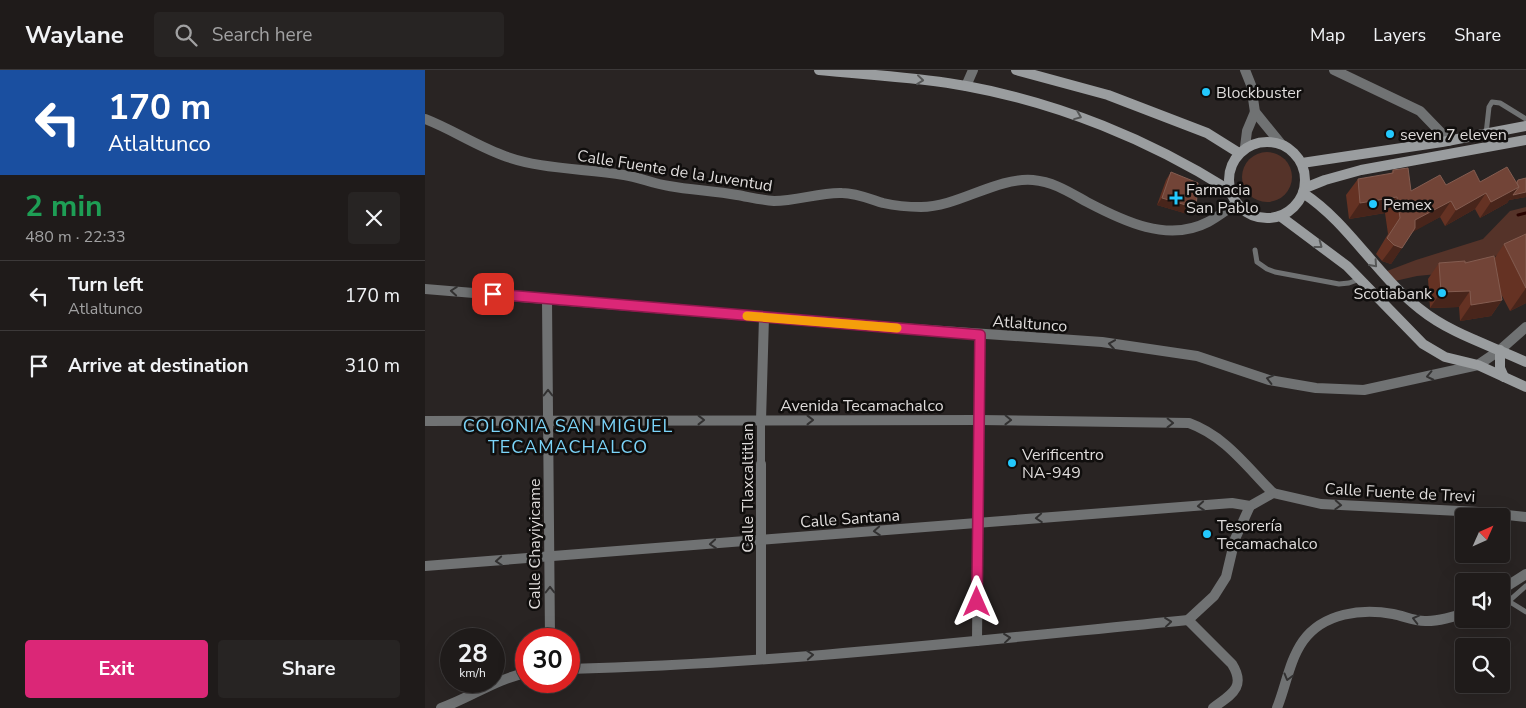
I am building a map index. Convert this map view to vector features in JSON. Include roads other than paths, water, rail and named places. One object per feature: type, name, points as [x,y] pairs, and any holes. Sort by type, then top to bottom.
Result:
[{"type":"main road","points":[[819,70],[966,86],[1028,100],[1083,118],[1166,154],[1229,190]]},
{"type":"main road","points":[[1016,70],[1108,95],[1207,133],[1242,150]]},
{"type":"main road","points":[[1302,163],[1449,141],[1526,126]]},
{"type":"main road","points":[[1304,191],[1325,180],[1361,170],[1526,140]]},
{"type":"main road","points":[[1269,141],[1281,144],[1293,152],[1302,163],[1305,175],[1304,191],[1294,207],[1280,216],[1261,218],[1244,210],[1237,204],[1229,190],[1229,174],[1234,159],[1242,150],[1257,142],[1269,141]]},
{"type":"main road","points":[[1304,191],[1332,216],[1374,265],[1420,309],[1465,336],[1526,362]]},
{"type":"main road","points":[[1280,216],[1347,266],[1423,344],[1445,357],[1478,365],[1526,387]]},
{"type":"main road","points":[[1500,350],[1500,368],[1504,377]]},
{"type":"street","points":[[966,86],[973,70]]},
{"type":"street","points":[[1245,70],[1251,85],[1255,112],[1281,144]]},
{"type":"street","points":[[1334,70],[1420,111],[1449,141]]},
{"type":"street","points":[[1242,150],[1255,112]]},
{"type":"street","name":"Calle Fuente de la Juventud","points":[[425,119],[462,135],[478,145],[528,164],[625,175],[668,186],[775,201],[845,193],[905,207],[924,207],[945,203],[1012,182],[1030,180],[1047,182],[1065,189],[1093,205],[1135,224],[1153,229],[1176,231],[1193,228],[1209,222],[1237,204]]},
{"type":"street","name":"Atlaltunco","points":[[425,289],[980,335],[1102,342],[1197,356],[1269,380],[1325,388],[1364,390],[1478,365]]},
{"type":"street","name":"Calle Chayiyicame","points":[[547,300],[550,628]]},
{"type":"street","name":"Calle Tlaxcaltitlan","points":[[761,659],[761,420],[764,317]]},
{"type":"street","points":[[1478,365],[1500,350],[1526,327]]},
{"type":"street","points":[[977,641],[980,335]]},
{"type":"street","name":"Avenida Tecamachalco","points":[[425,421],[979,420],[1189,423],[1205,429],[1223,441],[1273,493]]},
{"type":"street","points":[[580,668],[660,667],[977,641],[1188,620],[1214,596],[1226,577],[1235,539],[1250,506],[1273,493]]},
{"type":"street","name":"Calle Fuente de Trevi","points":[[1273,493],[1321,504],[1479,512],[1526,517]]},
{"type":"street","name":"Calle Santana","points":[[425,566],[1232,504],[1250,506]]},
{"type":"street","points":[[1510,584],[1526,574]]},
{"type":"street","points":[[1277,708],[1292,660],[1303,640],[1318,626],[1338,616],[1360,611],[1392,613],[1425,621],[1455,615]]},
{"type":"street","points":[[1188,620],[1232,664],[1237,673],[1238,682],[1236,690],[1213,708]]},
{"type":"street","points":[[441,708],[458,706],[515,675]]},
{"type":"lane","points":[[1486,134],[1489,107],[1492,102],[1500,103],[1526,119]]},
{"type":"lane","points":[[1255,250],[1257,262],[1275,272],[1339,284],[1360,279]]},
{"type":"lane","points":[[1526,586],[1510,602],[1526,612]]},
{"type":"waterway","points":[[1518,215],[1526,213]]},
{"type":"place","name":"Blockbuster","points":[[1206,92]]},
{"type":"place","name":"seven 7 eleven","points":[[1390,134]]},
{"type":"place","name":"Farmacia San Pablo","points":[[1176,198]]},
{"type":"place","name":"Pemex","points":[[1373,204]]},
{"type":"place","name":"Scotiabank","points":[[1442,293]]},
{"type":"place","name":"Verificentro NA-949","points":[[1012,463]]},
{"type":"place","name":"Tesorería Tecamachalco","points":[[1207,534]]},
{"type":"district","name":"COLONIA SAN MIGUEL TECAMACHALCO","points":[[568,436]]}]
